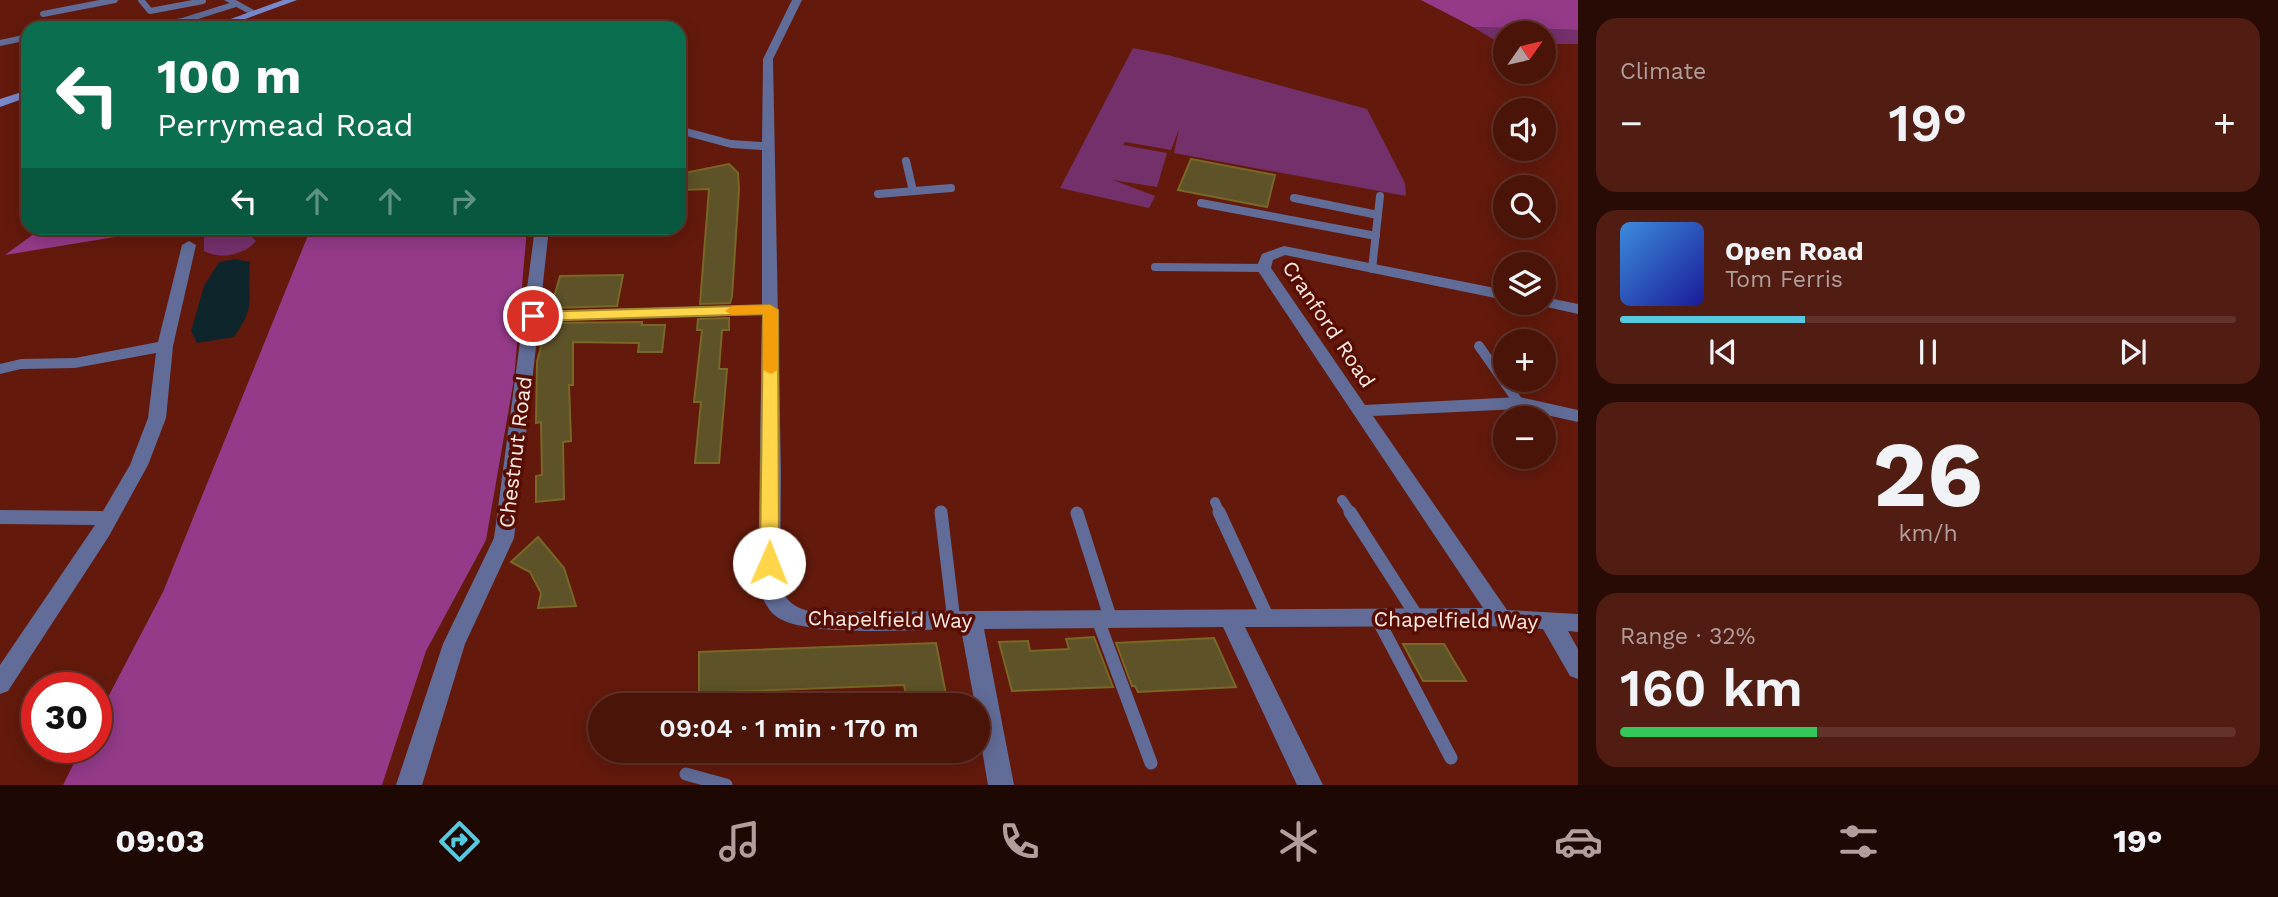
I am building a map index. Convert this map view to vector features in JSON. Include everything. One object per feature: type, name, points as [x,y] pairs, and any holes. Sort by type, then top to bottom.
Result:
[{"type":"main road","points":[[231,21],[292,0]]},
{"type":"main road","points":[[0,103],[21,96]]},
{"type":"street","name":"Chapelfield Way","points":[[797,0],[768,59],[767,146],[770,310],[769,585],[774,603],[790,616],[813,621],[1501,618],[1578,623]]},
{"type":"street","points":[[232,2],[254,13]]},
{"type":"street","points":[[686,132],[731,144],[767,146]]},
{"type":"street","name":"Chestnut Road","points":[[409,785],[454,644],[504,538],[541,235]]},
{"type":"street","points":[[5,676],[109,518],[139,465],[157,418],[165,346],[189,245]]},
{"type":"street","name":"Cranford Road","points":[[1493,293],[1284,250],[1267,257],[1263,268],[1501,618]]},
{"type":"street","points":[[1556,304],[1578,309]]},
{"type":"street","points":[[533,316],[770,310]]},
{"type":"street","points":[[0,369],[21,365],[75,363],[165,346]]},
{"type":"street","points":[[1361,411],[1519,403],[1578,416]]},
{"type":"street","points":[[0,517],[109,518]]},
{"type":"street","points":[[1230,619],[1310,785]]},
{"type":"street","points":[[962,621],[1001,785]]},
{"type":"street","points":[[1550,621],[1578,669]]},
{"type":"lane","points":[[43,14],[115,0]]},
{"type":"lane","points":[[141,0],[150,11],[203,1]]},
{"type":"lane","points":[[182,21],[232,2]]},
{"type":"lane","points":[[0,43],[21,38]]},
{"type":"lane","points":[[906,161],[913,191]]},
{"type":"lane","points":[[877,194],[951,188]]},
{"type":"lane","points":[[1372,268],[1380,197]]},
{"type":"lane","points":[[1294,198],[1378,215]]},
{"type":"lane","points":[[1200,203],[1376,236]]},
{"type":"lane","points":[[1155,267],[1263,268]]},
{"type":"lane","points":[[1479,346],[1519,403]]},
{"type":"lane","points":[[1342,500],[1418,618]]},
{"type":"lane","points":[[1215,502],[1268,618]]},
{"type":"lane","points":[[941,512],[962,621]]},
{"type":"lane","points":[[1077,513],[1104,620],[1151,762]]},
{"type":"lane","points":[[1377,618],[1451,758]]},
{"type":"lane","points":[[686,774],[726,785]]},
{"type":"shaded area","points":[[1421,0],[1578,0],[1578,30],[1556,29],[1556,21],[1493,21],[1493,28],[1473,27]]},
{"type":"shaded area","points":[[1473,27],[1493,28],[1493,39]]},
{"type":"shaded area","points":[[1556,29],[1578,30],[1578,44],[1556,44]]},
{"type":"shaded area","points":[[1133,48],[1367,109],[1405,183],[1406,196],[1174,153],[1179,129],[1171,150],[1125,142],[1123,145],[1167,153],[1157,187],[1113,180],[1155,196],[1149,208],[1060,188]]},
{"type":"shaded area","points":[[32,235],[127,235],[5,255]]},
{"type":"shaded area","points":[[204,235],[250,235],[256,241],[245,250],[232,255],[204,251]]},
{"type":"shaded area","points":[[308,235],[526,235],[514,379],[486,540],[426,651],[382,785],[63,785],[74,763],[112,763],[112,689],[163,592]]},
{"type":"water","points":[[235,259],[250,262],[250,301],[246,317],[234,337],[197,343],[191,331],[204,286],[219,262]]},
{"type":"building","points":[[1191,159],[1275,175],[1267,207],[1178,190]]},
{"type":"building","points":[[729,164],[738,173],[730,303],[700,304],[709,189],[686,190],[686,173]]},
{"type":"building","points":[[623,275],[617,306],[551,308],[560,276]]},
{"type":"building","points":[[729,318],[729,330],[722,330],[719,369],[727,369],[719,463],[695,463],[701,402],[694,402],[702,330],[697,330],[698,319]]},
{"type":"building","points":[[642,322],[642,325],[665,325],[662,352],[638,352],[639,343],[573,342],[573,385],[569,385],[571,441],[563,442],[564,499],[536,502],[536,476],[542,475],[541,422],[536,423],[537,362],[547,323]]},
{"type":"building","points":[[538,537],[564,568],[576,606],[538,608],[541,593],[530,572],[511,562]]},
{"type":"building","points":[[1094,637],[1113,687],[1012,691],[999,642],[1028,641],[1030,651],[1069,649],[1066,639]]},
{"type":"building","points":[[1214,638],[1236,687],[1138,692],[1135,686],[1132,686],[1116,643]]},
{"type":"building","points":[[936,643],[946,693],[906,693],[904,685],[699,693],[699,652]]},
{"type":"building","points":[[1403,644],[1444,644],[1466,681],[1423,681]]},
{"type":"slow traffic","points":[[732,311],[770,310],[771,370]]},
{"type":"route","points":[[533,316],[770,310],[769,563]]}]
